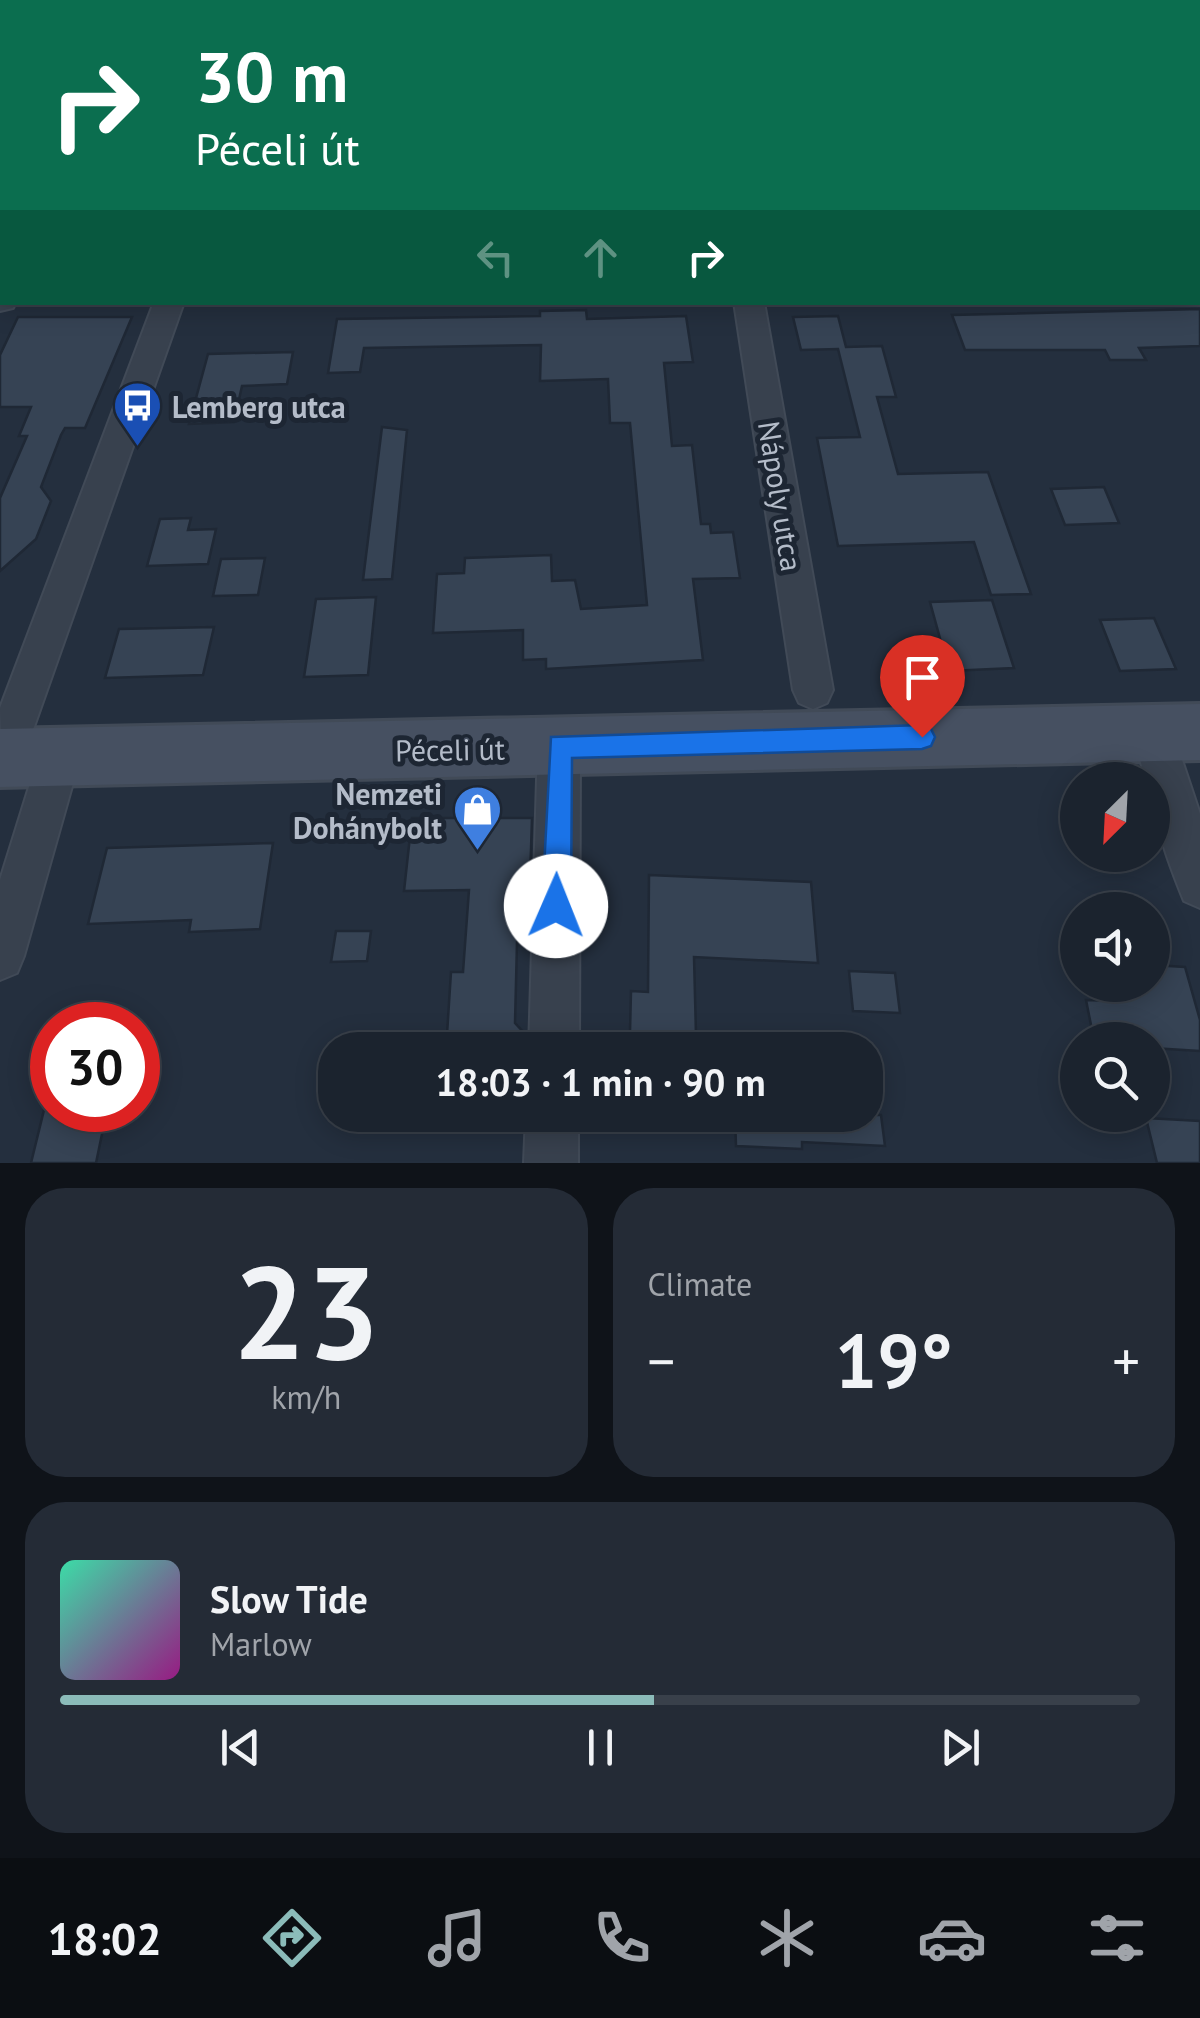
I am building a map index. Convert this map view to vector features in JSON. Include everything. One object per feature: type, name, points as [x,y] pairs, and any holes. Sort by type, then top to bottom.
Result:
[{"type":"main road","name":"Péceli út","points":[[1,758],[1176,732]]},
{"type":"street","points":[[1,758],[168,305]]},
{"type":"street","name":"Nápoly utca","points":[[749,305],[813,690]]},
{"type":"street","points":[[1176,732],[1200,885]]},
{"type":"street","points":[[554,1032],[560,746]]},
{"type":"street","points":[[0,956],[59,758]]},
{"type":"street","points":[[551,1163],[552,1132]]},
{"type":"building","points":[[1200,309],[1200,346],[1139,348],[1146,360],[1110,360],[1105,350],[965,350],[952,315]]},
{"type":"building","points":[[586,310],[587,319],[686,316],[693,362],[664,363],[672,446],[692,445],[701,524],[710,524],[711,533],[733,532],[740,578],[693,579],[703,660],[546,669],[546,659],[523,660],[523,630],[433,633],[437,574],[464,573],[465,558],[551,555],[552,581],[575,580],[581,609],[647,605],[630,423],[610,423],[608,379],[540,381],[541,345],[364,348],[360,372],[328,373],[337,319],[540,316],[540,311]]},
{"type":"building","points":[[838,316],[846,347],[882,346],[896,397],[877,397],[898,474],[988,472],[1031,594],[991,595],[974,542],[838,546],[817,438],[860,437],[838,349],[801,350],[793,317]]},
{"type":"building","points":[[18,317],[132,317],[85,428],[65,428],[61,435],[41,487],[51,501],[36,539],[0,571],[0,498],[27,436],[19,436],[31,407],[0,407],[0,355]]},
{"type":"building","points":[[293,352],[287,384],[242,386],[234,422],[189,424],[208,354]]},
{"type":"building","points":[[382,427],[407,430],[392,579],[363,580]]},
{"type":"building","points":[[1104,487],[1119,523],[1065,525],[1051,489]]},
{"type":"building","points":[[191,518],[188,530],[216,529],[208,564],[147,566],[160,519]]},
{"type":"building","points":[[265,558],[258,595],[213,596],[221,559]]},
{"type":"building","points":[[376,597],[368,675],[304,677],[316,599]]},
{"type":"building","points":[[992,600],[1014,668],[949,671],[930,602]]},
{"type":"building","points":[[1154,618],[1176,669],[1120,671],[1100,620]]},
{"type":"building","points":[[214,627],[203,675],[105,678],[119,629]]},
{"type":"building","points":[[412,818],[532,818],[528,942],[517,942],[515,1023],[523,1032],[447,1032],[451,972],[463,972],[469,890],[404,891]]},
{"type":"building","points":[[273,843],[260,929],[189,932],[191,920],[88,924],[107,848]]},
{"type":"building","points":[[649,875],[811,882],[818,963],[694,957],[696,1032],[630,1032],[631,991],[648,992]]},
{"type":"building","points":[[336,931],[371,931],[367,961],[331,962]]},
{"type":"building","points":[[1170,966],[1185,967],[1200,1020],[1200,1051],[1170,1049],[1170,1022],[1090,1022],[1086,1002],[1170,1002]]},
{"type":"building","points":[[849,971],[895,973],[900,1013],[853,1011]]},
{"type":"building","points":[[1170,1119],[1200,1121],[1200,1163],[1157,1163],[1149,1132],[1170,1132]]},
{"type":"building","points":[[883,1130],[885,1146],[802,1142],[802,1149],[736,1146],[736,1132]]},
{"type":"building","points":[[39,1132],[102,1132],[96,1163],[31,1163]]},
{"type":"place","name":"Lemberg utca","points":[[137,448]]},
{"type":"place","name":"Nemzeti Dohánybolt","points":[[477,852]]},
{"type":"route","points":[[556,906],[560,746],[922,737]]}]
